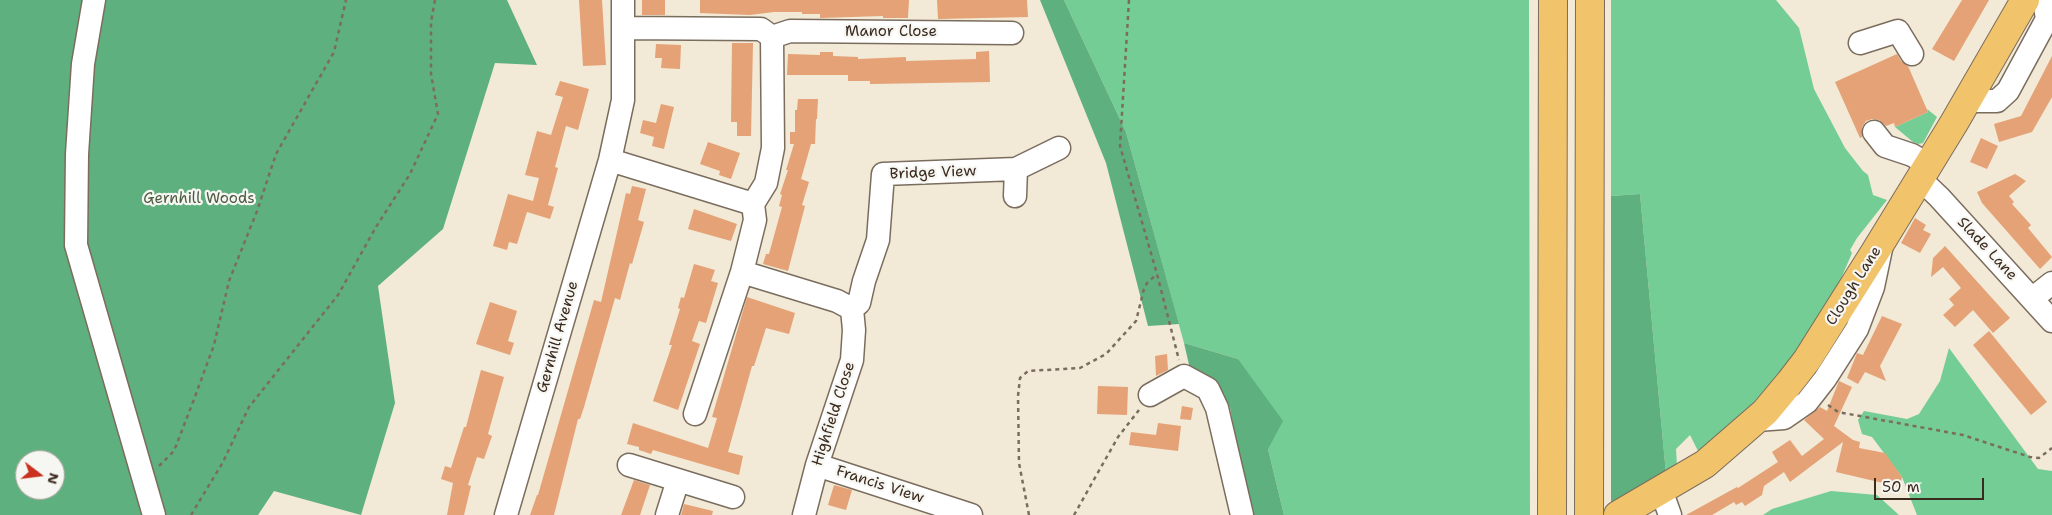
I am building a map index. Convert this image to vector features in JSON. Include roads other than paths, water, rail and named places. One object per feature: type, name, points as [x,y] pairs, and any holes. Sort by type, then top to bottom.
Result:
[{"type":"main road","points":[[1552,515],[1553,0]]},
{"type":"main road","points":[[1589,513],[1590,0]]},
{"type":"main road","name":"Clough Lane","points":[[1618,515],[1665,502],[1765,412],[1807,360],[1967,101],[2025,0]]},
{"type":"street","points":[[94,0],[83,64],[77,154],[76,245],[154,515]]},
{"type":"street","name":"Gernhill Avenue","points":[[506,515],[610,160],[623,100],[623,0]]},
{"type":"street","points":[[1967,101],[1997,101],[2008,91],[2047,18],[2044,0]]},
{"type":"street","points":[[623,28],[761,29],[772,37],[773,148],[766,183],[753,204],[755,220],[742,272],[695,414]]},
{"type":"street","name":"Manor Close","points":[[772,37],[790,31],[1012,33]]},
{"type":"street","points":[[1860,43],[1898,31],[1912,54]]},
{"type":"street","name":"Slade Lane","points":[[1874,132],[1877,139],[1885,146],[1912,155],[1939,197],[2052,321]]},
{"type":"street","name":"Bridge View","points":[[852,309],[859,302],[878,240],[883,174],[1016,169],[1059,148]]},
{"type":"street","points":[[610,160],[753,204]]},
{"type":"street","points":[[1015,196],[1016,169]]},
{"type":"street","points":[[1757,420],[1784,418],[1807,402],[1812,395],[1857,329],[1872,287],[1884,238]]},
{"type":"street","points":[[742,272],[837,300],[852,309]]},
{"type":"street","points":[[2033,298],[2052,283]]},
{"type":"street","name":"Highfield Close","points":[[804,515],[817,465],[852,360],[854,330],[852,309]]},
{"type":"street","points":[[1150,395],[1184,376],[1208,389],[1217,408],[1242,515]]},
{"type":"street","name":"Francis View","points":[[817,465],[971,515]]},
{"type":"street","points":[[630,466],[733,496]]},
{"type":"street","points":[[667,515],[678,480]]},
{"type":"park label","name":"Gernhill Woods","points":[[199,199]]}]
